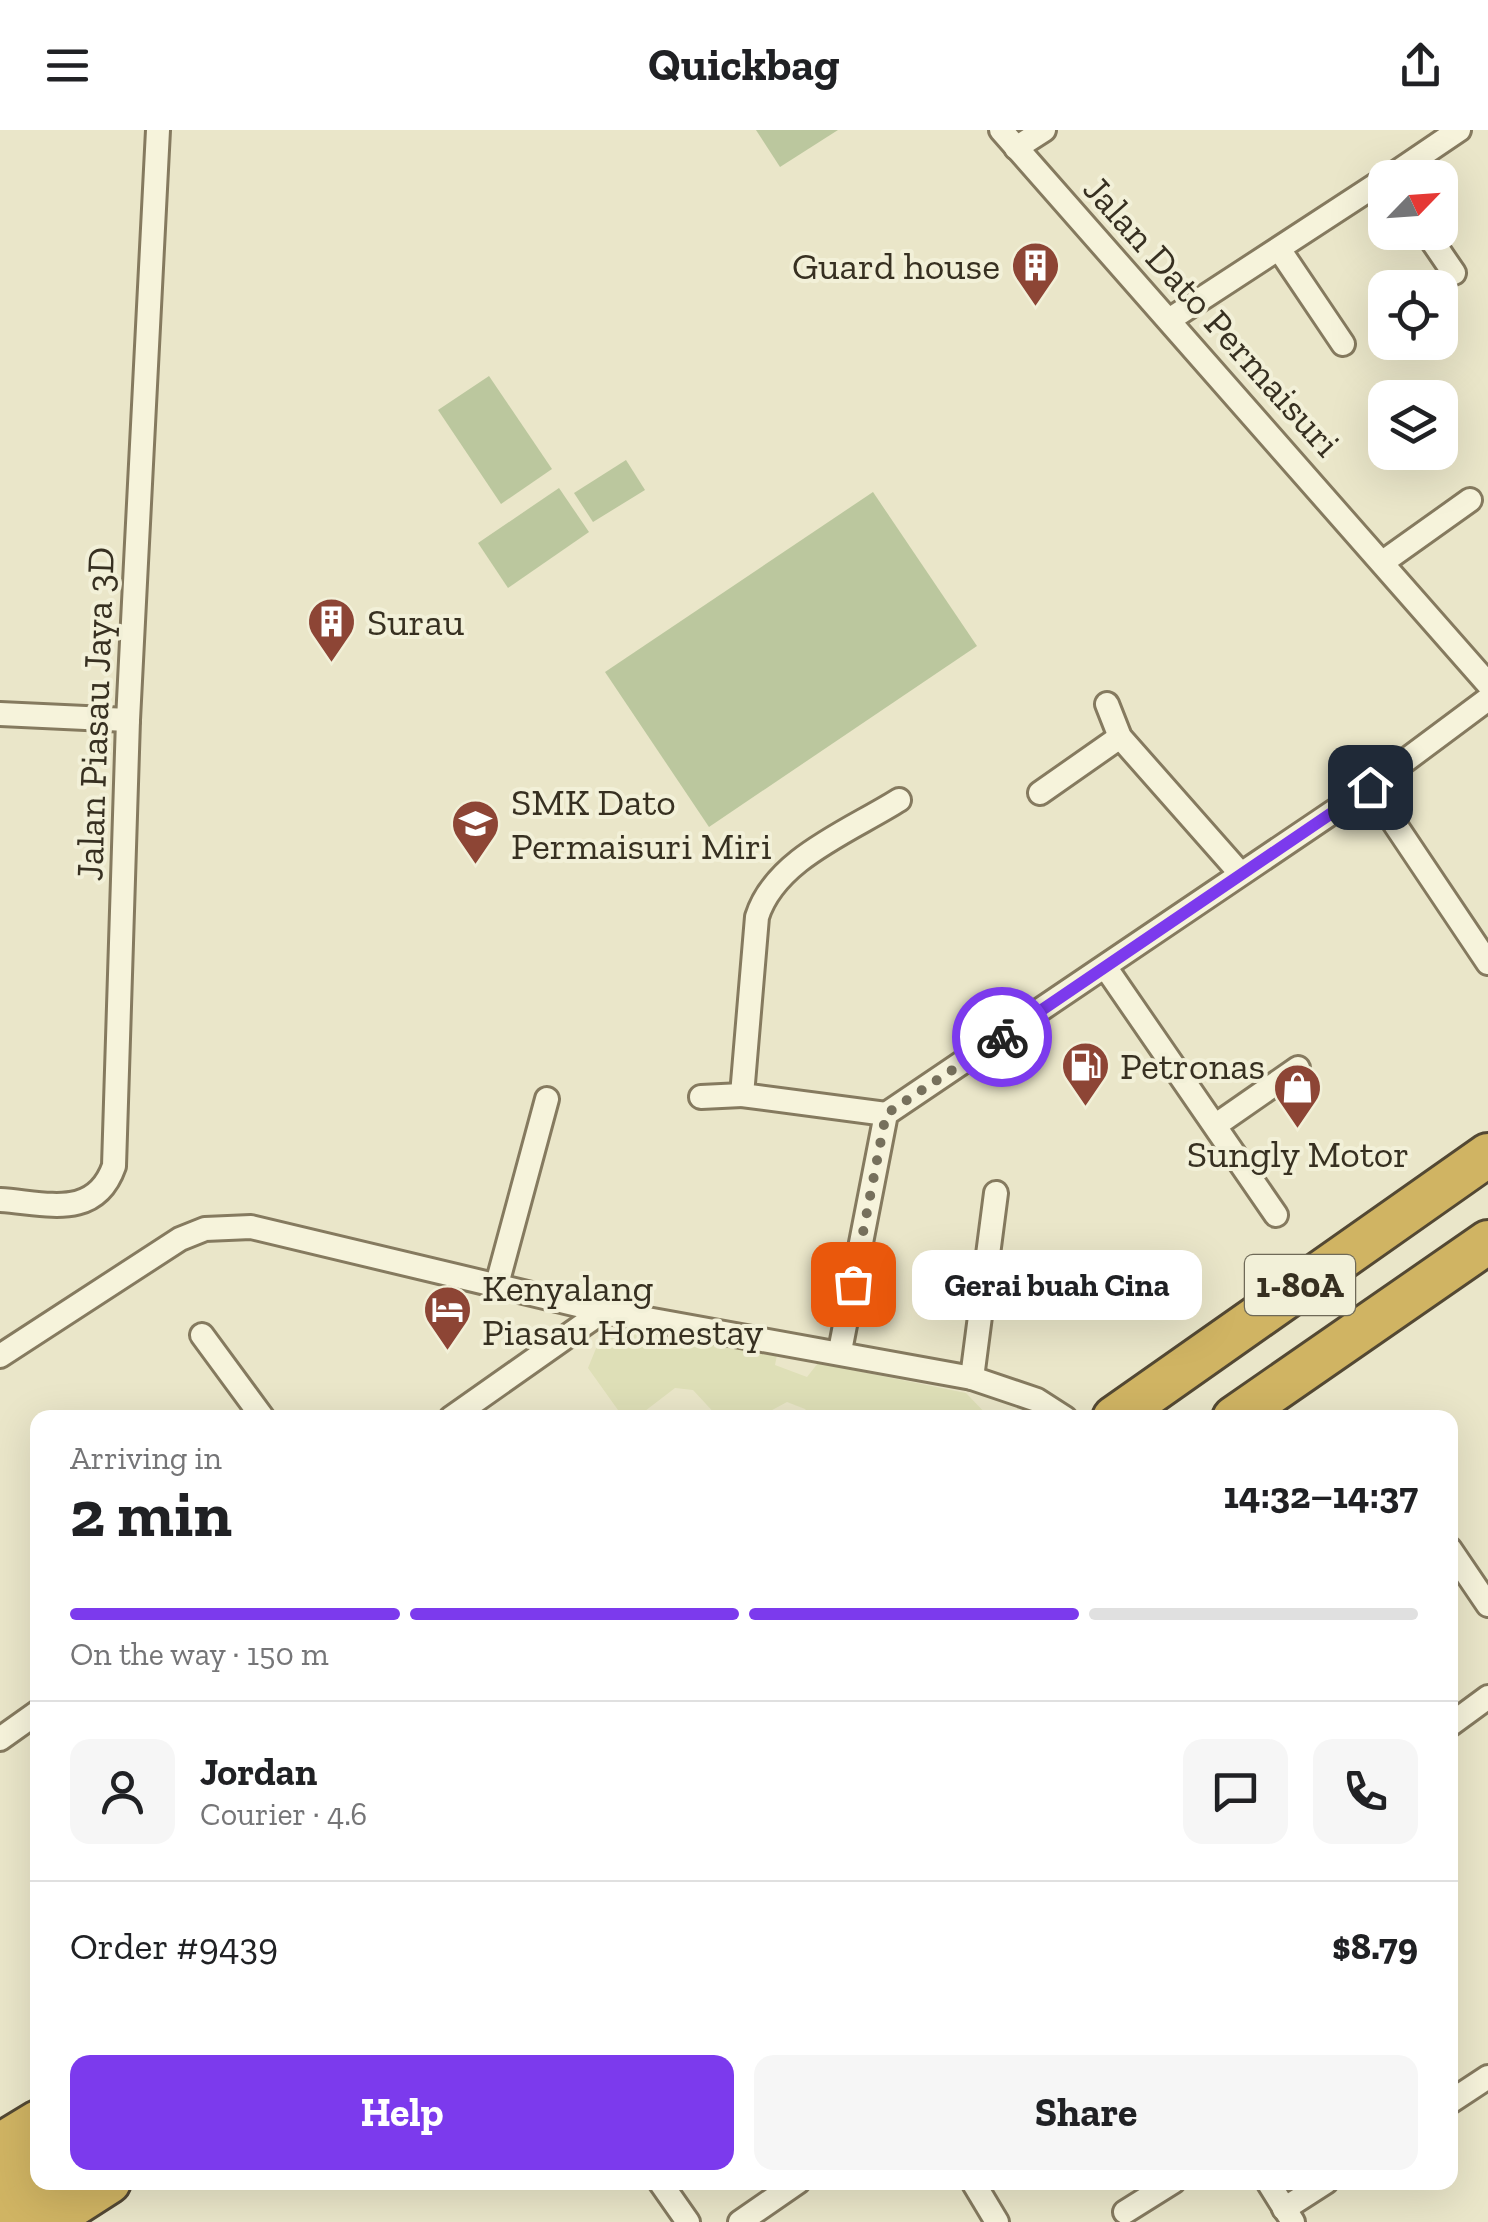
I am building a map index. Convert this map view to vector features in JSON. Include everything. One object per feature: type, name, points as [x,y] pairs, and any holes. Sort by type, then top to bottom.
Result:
[{"type":"highway","name":"1-80A","points":[[1125,1410],[1488,1155]]},
{"type":"highway","points":[[1246,1410],[1488,1242]]},
{"type":"highway","points":[[0,2144],[30,2127]]},
{"type":"highway","points":[[0,2182],[30,2162]]},
{"type":"highway","points":[[0,2221],[46,2190]]},
{"type":"highway","points":[[47,2222],[97,2190]]},
{"type":"street","name":"Jalan Piasau Jaya 3D","points":[[0,1200],[78,1204],[107,1187],[114,1166],[128,720],[158,130]]},
{"type":"street","points":[[1008,139],[1044,130]]},
{"type":"street","points":[[1414,160],[1460,130]]},
{"type":"street","name":"Jalan Dato Permaisuri","points":[[1008,139],[1488,684]]},
{"type":"street","points":[[1168,320],[1368,190]]},
{"type":"street","points":[[1279,249],[1344,344]]},
{"type":"street","points":[[1383,562],[1470,500]]},
{"type":"street","points":[[701,1096],[742,1095],[886,1114],[1370,787],[1488,700]]},
{"type":"street","points":[[1107,704],[1120,737],[1240,873]]},
{"type":"street","points":[[0,714],[128,720]]},
{"type":"street","points":[[1040,793],[1120,737]]},
{"type":"street","points":[[1370,787],[1487,958]]},
{"type":"street","points":[[742,1095],[757,917],[764,896],[778,876],[899,800]]},
{"type":"street","points":[[1106,968],[1276,1215]]},
{"type":"street","points":[[1216,1126],[1298,1068]]},
{"type":"street","points":[[496,1288],[547,1099]]},
{"type":"street","points":[[840,1351],[886,1114]]},
{"type":"street","points":[[972,1378],[996,1193]]},
{"type":"street","points":[[0,1356],[180,1239],[205,1229],[251,1226],[602,1311],[840,1351],[972,1378],[1037,1400],[1053,1410]]},
{"type":"street","points":[[462,1410],[602,1311]]},
{"type":"street","points":[[202,1335],[258,1410]]},
{"type":"street","points":[[1458,1561],[1488,1605]]},
{"type":"street","points":[[1458,1719],[1488,1697]]},
{"type":"street","points":[[0,1740],[30,1718]]},
{"type":"street","points":[[1458,2097],[1488,2077]]},
{"type":"street","points":[[666,2190],[688,2222]]},
{"type":"street","points":[[740,2222],[786,2190]]},
{"type":"street","points":[[979,2190],[998,2222]]},
{"type":"street","points":[[1125,2212],[1160,2190]]},
{"type":"street","points":[[1273,2190],[1289,2216],[1317,2190]]},
{"type":"green space","points":[[756,130],[838,130],[780,167]]},
{"type":"green space","points":[[489,376],[552,469],[501,504],[438,410]]},
{"type":"green space","points":[[626,460],[645,490],[593,522],[574,493]]},
{"type":"green space","points":[[559,488],[589,532],[508,588],[478,543]]},
{"type":"green space","points":[[873,492],[977,646],[709,827],[605,672]]},
{"type":"green space","points":[[628,1324],[777,1355],[775,1365],[807,1377],[818,1363],[966,1393],[982,1410],[806,1410],[787,1402],[772,1410],[712,1410],[693,1390],[675,1388],[646,1410],[618,1410],[588,1368],[597,1346],[614,1329]]},
{"type":"way so far","points":[[853,1284],[886,1114],[1002,1037]]},
{"type":"place","name":"Guard house","points":[[1035,308]]},
{"type":"place","name":"Surau","points":[[332,664]]},
{"type":"place","name":"SMK Dato Permaisuri Miri","points":[[476,866]]},
{"type":"place","name":"Petronas","points":[[1085,1108]]},
{"type":"place","name":"Sungly Motor","points":[[1298,1130]]},
{"type":"place","name":"Gerai buah Cina","points":[[853,1284]]},
{"type":"place","name":"Kenyalang Piasau Homestay","points":[[447,1352]]},
{"type":"route","points":[[1002,1037],[1370,787]]}]
